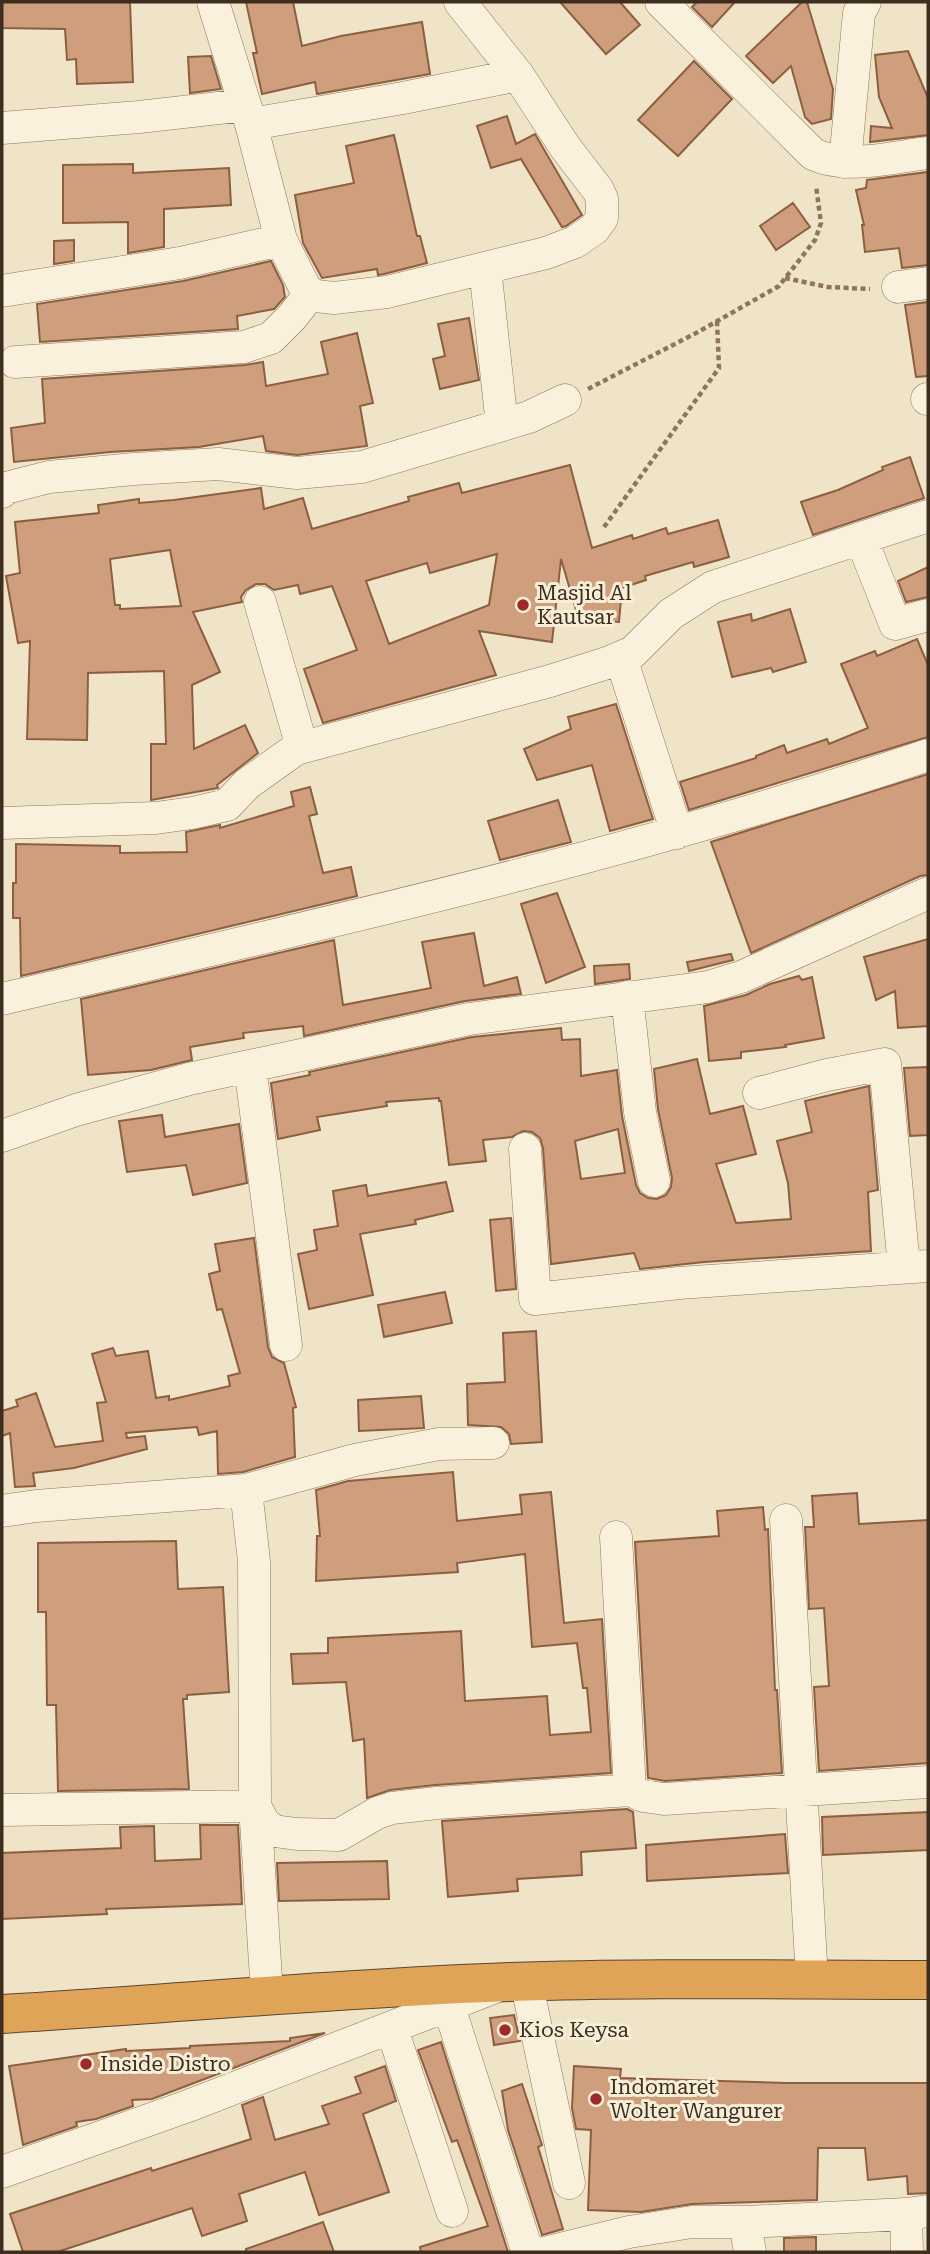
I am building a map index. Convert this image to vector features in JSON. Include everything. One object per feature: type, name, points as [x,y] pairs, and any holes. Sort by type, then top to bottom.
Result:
[{"type":"highway","points":[[2,2014],[268,1995],[517,1982],[689,1978],[928,1980]]},
{"type":"street","points":[[213,2],[248,114],[281,240],[303,286],[310,294],[334,298],[387,292],[546,253],[575,242],[594,229],[602,218],[602,199],[598,190],[565,147],[518,75],[460,2]]},
{"type":"street","points":[[661,2],[813,154],[824,160],[845,162],[928,153]]},
{"type":"street","points":[[845,162],[859,13],[865,2]]},
{"type":"street","points":[[2,128],[139,117],[248,114],[403,98],[518,75]]},
{"type":"street","points":[[2,291],[180,263],[281,240]]},
{"type":"street","points":[[485,268],[502,425]]},
{"type":"street","points":[[15,362],[244,347],[271,338],[310,294]]},
{"type":"street","points":[[2,492],[6,488],[48,477],[134,469],[218,464],[297,473],[362,467],[529,417],[565,400]]},
{"type":"street","points":[[2,823],[156,818],[227,804],[247,784],[302,747],[550,681],[621,658],[633,652],[671,614],[713,587],[928,516]]},
{"type":"street","points":[[861,538],[895,624],[928,615]]},
{"type":"street","points":[[260,602],[302,747]]},
{"type":"street","points":[[621,658],[677,833]]},
{"type":"street","points":[[2,999],[541,871],[806,796],[928,755]]},
{"type":"street","points":[[2,1136],[76,1110],[189,1079],[469,1019],[708,986],[741,977],[928,893]]},
{"type":"street","points":[[627,997],[639,1112],[654,1181]]},
{"type":"street","points":[[525,1149],[535,1299],[679,1283],[916,1267],[885,1064],[827,1075],[760,1093]]},
{"type":"street","points":[[250,1066],[286,1345]]},
{"type":"street","points":[[2,1511],[246,1490],[355,1460],[439,1444],[493,1443]]},
{"type":"street","points":[[246,1490],[254,1561],[255,1806],[268,1995]]},
{"type":"street","points":[[786,1520],[812,1980]]},
{"type":"street","points":[[616,1537],[630,1790]]},
{"type":"street","points":[[255,1806],[264,1823],[274,1831],[340,1835],[377,1813],[392,1808],[451,1801],[630,1790],[643,1796],[664,1799],[928,1782]]},
{"type":"street","points":[[2,1810],[255,1806]]},
{"type":"street","points":[[2,2172],[188,2106],[517,1982],[569,2183]]},
{"type":"street","points":[[449,2007],[534,2252],[692,2222],[748,2237],[917,2213],[907,2252]]},
{"type":"street","points":[[392,2029],[452,2211]]},
{"type":"path","points":[[565,400],[779,286],[815,240],[821,223],[813,154]]},
{"type":"path","points":[[785,278],[828,287],[861,289],[913,285]]},
{"type":"path","points":[[604,527],[719,368],[717,321]]},
{"type":"building","points":[[2,2],[130,2],[133,82],[77,84],[76,59],[67,60],[65,29],[2,28]]},
{"type":"building","points":[[246,2],[293,2],[302,46],[341,36],[422,22],[430,74],[317,94],[315,82],[262,94]]},
{"type":"building","points":[[560,2],[620,2],[640,25],[606,54]]},
{"type":"building","points":[[697,2],[735,2],[712,27],[692,7]]},
{"type":"building","points":[[802,2],[807,2],[833,89],[831,119],[812,124],[805,117],[791,66],[773,83],[746,56]]},
{"type":"building","points":[[908,51],[928,98],[928,135],[870,142],[871,126],[892,128],[879,97],[875,55]]},
{"type":"building","points":[[211,56],[221,89],[190,93],[188,57]]},
{"type":"building","points":[[694,61],[732,99],[678,156],[638,120]]},
{"type":"building","points":[[507,116],[516,144],[535,134],[582,215],[566,226],[562,227],[521,159],[491,168],[477,126]]},
{"type":"building","points":[[394,135],[417,236],[420,236],[427,263],[378,275],[377,269],[322,278],[303,243],[295,195],[354,183],[346,146]]},
{"type":"building","points":[[133,164],[133,173],[229,168],[231,205],[164,209],[164,247],[128,253],[128,222],[63,223],[63,165]]},
{"type":"building","points":[[928,172],[928,265],[902,268],[899,248],[865,252],[864,225],[856,190],[866,188],[867,180]]},
{"type":"building","points":[[793,203],[810,227],[776,250],[760,226]]},
{"type":"building","points":[[74,240],[74,261],[54,264],[54,241]]},
{"type":"building","points":[[271,261],[283,285],[285,297],[274,309],[237,316],[238,329],[40,342],[37,304],[183,281]]},
{"type":"building","points":[[928,302],[928,376],[916,377],[905,305]]},
{"type":"building","points":[[469,318],[479,380],[440,389],[433,359],[445,356],[438,324]]},
{"type":"building","points":[[357,333],[373,403],[360,406],[367,446],[297,455],[266,451],[263,436],[199,447],[110,452],[14,462],[11,428],[45,423],[42,379],[263,362],[266,386],[328,374],[321,342]]},
{"type":"building","points":[[910,457],[924,498],[813,535],[801,502],[838,490],[883,470],[882,467]]},
{"type":"building","points":[[570,465],[592,548],[632,535],[633,539],[666,528],[668,534],[718,520],[729,557],[694,567],[693,562],[645,576],[646,580],[622,588],[619,622],[579,620],[561,559],[552,642],[479,631],[496,675],[323,723],[304,669],[357,650],[332,586],[300,594],[298,585],[274,590],[265,584],[256,584],[246,590],[241,597],[242,602],[193,612],[220,672],[192,685],[194,749],[245,725],[258,753],[217,785],[218,788],[151,800],[151,744],[166,744],[164,671],[88,673],[87,740],[27,739],[30,641],[18,643],[6,576],[20,573],[15,522],[99,513],[98,505],[139,499],[139,503],[174,500],[261,488],[264,509],[303,498],[312,529],[409,501],[408,497],[459,483],[462,493]],"holes":[[[170,550],[181,606],[120,609],[120,605],[115,605],[110,559]],[[497,554],[489,605],[389,644],[366,581],[427,563],[430,573]]]},
{"type":"building","points":[[928,567],[928,597],[906,602],[898,581]]},
{"type":"building","points":[[790,609],[806,662],[773,672],[771,668],[732,677],[718,622],[751,614],[752,621]]},
{"type":"building","points":[[917,639],[928,665],[928,737],[689,810],[680,782],[756,758],[784,745],[787,753],[827,739],[829,744],[868,728],[841,664],[875,651],[877,656]]},
{"type":"building","points":[[616,704],[653,819],[610,831],[592,765],[537,780],[524,749],[571,729],[568,717]]},
{"type":"building","points":[[928,774],[928,875],[920,876],[751,953],[711,842]]},
{"type":"building","points":[[310,787],[317,814],[309,816],[323,873],[351,867],[357,896],[21,976],[20,918],[13,918],[16,844],[120,846],[120,853],[187,852],[186,832],[220,825],[220,828],[294,806],[291,792]]},
{"type":"building","points":[[558,800],[571,842],[500,860],[488,821]]},
{"type":"building","points":[[557,893],[585,967],[546,983],[521,904]]},
{"type":"building","points":[[474,933],[484,986],[517,977],[521,994],[465,1001],[304,1036],[303,1026],[243,1033],[244,1038],[190,1047],[192,1060],[151,1070],[88,1075],[81,999],[334,940],[343,1005],[431,988],[422,942]]},
{"type":"building","points":[[928,939],[928,1026],[898,1028],[895,991],[876,1000],[864,957]]},
{"type":"building","points":[[731,954],[733,960],[689,971],[687,962]]},
{"type":"building","points":[[629,964],[630,979],[595,984],[594,966]]},
{"type":"building","points":[[799,976],[802,980],[812,977],[824,1038],[785,1045],[786,1047],[741,1052],[741,1058],[709,1061],[704,1006],[746,995],[770,984]]},
{"type":"building","points":[[561,1028],[562,1040],[580,1039],[581,1076],[617,1070],[622,1116],[636,1185],[640,1193],[657,1199],[666,1195],[672,1178],[658,1109],[654,1069],[697,1059],[710,1114],[743,1106],[756,1154],[716,1164],[736,1223],[791,1219],[788,1183],[777,1141],[812,1132],[805,1101],[869,1086],[878,1190],[868,1192],[871,1251],[640,1269],[634,1253],[551,1264],[543,1148],[540,1138],[532,1132],[523,1131],[512,1137],[483,1140],[486,1161],[449,1165],[439,1098],[386,1102],[387,1106],[317,1117],[320,1130],[278,1139],[271,1083],[310,1075],[309,1072],[472,1037]],"holes":[[[618,1129],[625,1173],[581,1179],[575,1141]]]},
{"type":"building","points":[[928,1067],[928,1135],[910,1136],[904,1068]]},
{"type":"building","points":[[162,1115],[165,1137],[239,1124],[247,1183],[193,1195],[186,1165],[127,1172],[119,1121]]},
{"type":"building","points":[[446,1182],[453,1211],[415,1220],[416,1224],[360,1234],[373,1295],[309,1309],[298,1254],[317,1250],[314,1230],[338,1226],[333,1191],[366,1185],[368,1196]]},
{"type":"building","points":[[511,1218],[516,1289],[496,1291],[490,1220]]},
{"type":"building","points":[[254,1238],[268,1347],[272,1357],[284,1363],[296,1407],[293,1408],[295,1457],[243,1472],[218,1474],[217,1431],[199,1435],[197,1427],[126,1433],[127,1438],[145,1436],[147,1449],[74,1468],[33,1473],[35,1486],[15,1487],[10,1433],[2,1436],[2,1411],[18,1406],[16,1400],[36,1393],[55,1447],[103,1441],[97,1403],[106,1402],[92,1354],[113,1348],[116,1356],[148,1351],[156,1398],[169,1396],[169,1400],[230,1386],[228,1376],[240,1373],[222,1309],[217,1310],[209,1274],[220,1271],[215,1244]]},
{"type":"building","points":[[445,1292],[452,1323],[384,1337],[378,1305]]},
{"type":"building","points":[[536,1331],[542,1442],[511,1444],[509,1434],[501,1427],[468,1425],[467,1384],[505,1382],[503,1333]]},
{"type":"building","points":[[421,1396],[424,1428],[359,1431],[358,1400]]},
{"type":"building","points":[[453,1472],[457,1521],[522,1514],[520,1495],[551,1492],[564,1623],[602,1619],[611,1773],[435,1785],[390,1790],[367,1798],[364,1739],[353,1741],[346,1682],[293,1684],[291,1654],[328,1653],[328,1638],[461,1631],[465,1701],[547,1696],[550,1735],[591,1732],[587,1688],[583,1688],[577,1643],[532,1647],[525,1554],[457,1563],[458,1572],[316,1581],[317,1536],[320,1536],[316,1490],[348,1481]]},
{"type":"building","points":[[857,1493],[859,1524],[928,1520],[928,1763],[819,1771],[814,1687],[829,1686],[824,1608],[809,1609],[805,1527],[814,1527],[812,1496]]},
{"type":"building","points":[[763,1507],[765,1530],[768,1529],[775,1690],[782,1773],[665,1781],[648,1778],[635,1542],[719,1536],[717,1511]]},
{"type":"building","points":[[176,1541],[178,1589],[223,1587],[229,1692],[187,1695],[187,1699],[183,1699],[189,1789],[58,1791],[56,1705],[47,1705],[46,1612],[38,1612],[38,1543]]},
{"type":"building","points":[[627,1809],[633,1812],[636,1848],[581,1852],[582,1875],[517,1879],[518,1891],[448,1897],[442,1821]]},
{"type":"building","points":[[928,1812],[928,1850],[823,1855],[822,1817]]},
{"type":"building","points":[[200,1825],[238,1825],[242,1904],[106,1909],[107,1914],[2,1919],[2,1853],[121,1848],[120,1827],[154,1826],[155,1861],[201,1859]]},
{"type":"building","points":[[785,1834],[788,1873],[647,1881],[646,1845]]},
{"type":"building","points":[[387,1861],[389,1899],[279,1901],[277,1863]]},
{"type":"building","name":"Kios Keysa","points":[[514,2015],[520,2041],[494,2045],[490,2018]]},
{"type":"building","points":[[325,2033],[152,2099],[132,2100],[133,2106],[96,2119],[76,2122],[77,2126],[23,2145],[9,2066],[126,2049],[190,2048],[290,2041],[290,2038]]},
{"type":"building","points":[[441,2042],[508,2252],[421,2252],[420,2247],[488,2226],[457,2140],[452,2142],[418,2050]]},
{"type":"building","points":[[385,2066],[396,2101],[363,2114],[389,2192],[319,2215],[305,2172],[239,2194],[247,2221],[202,2236],[192,2208],[57,2252],[23,2252],[10,2214],[251,2139],[242,2105],[263,2097],[275,2140],[329,2124],[322,2106],[361,2093],[355,2077]]},
{"type":"building","points":[[574,2066],[621,2069],[620,2078],[786,2083],[928,2083],[928,2193],[908,2194],[907,2176],[868,2180],[865,2148],[818,2148],[817,2200],[692,2204],[641,2212],[588,2210],[591,2130],[576,2129],[572,2108]]},
{"type":"building","points":[[522,2084],[542,2145],[538,2147],[563,2229],[542,2235],[508,2130],[502,2091]]},
{"type":"building","points":[[323,2222],[334,2252],[246,2252],[246,2249]]},
{"type":"building","points":[[816,2237],[816,2252],[784,2252],[784,2238]]},
{"type":"place","name":"Masjid Al Kautsar","points":[[523,605]]},
{"type":"place","name":"Kios Keysa","points":[[505,2030]]},
{"type":"place","name":"Inside Distro","points":[[86,2064]]},
{"type":"place","name":"Indomaret Wolter Wangurer","points":[[596,2099]]}]
